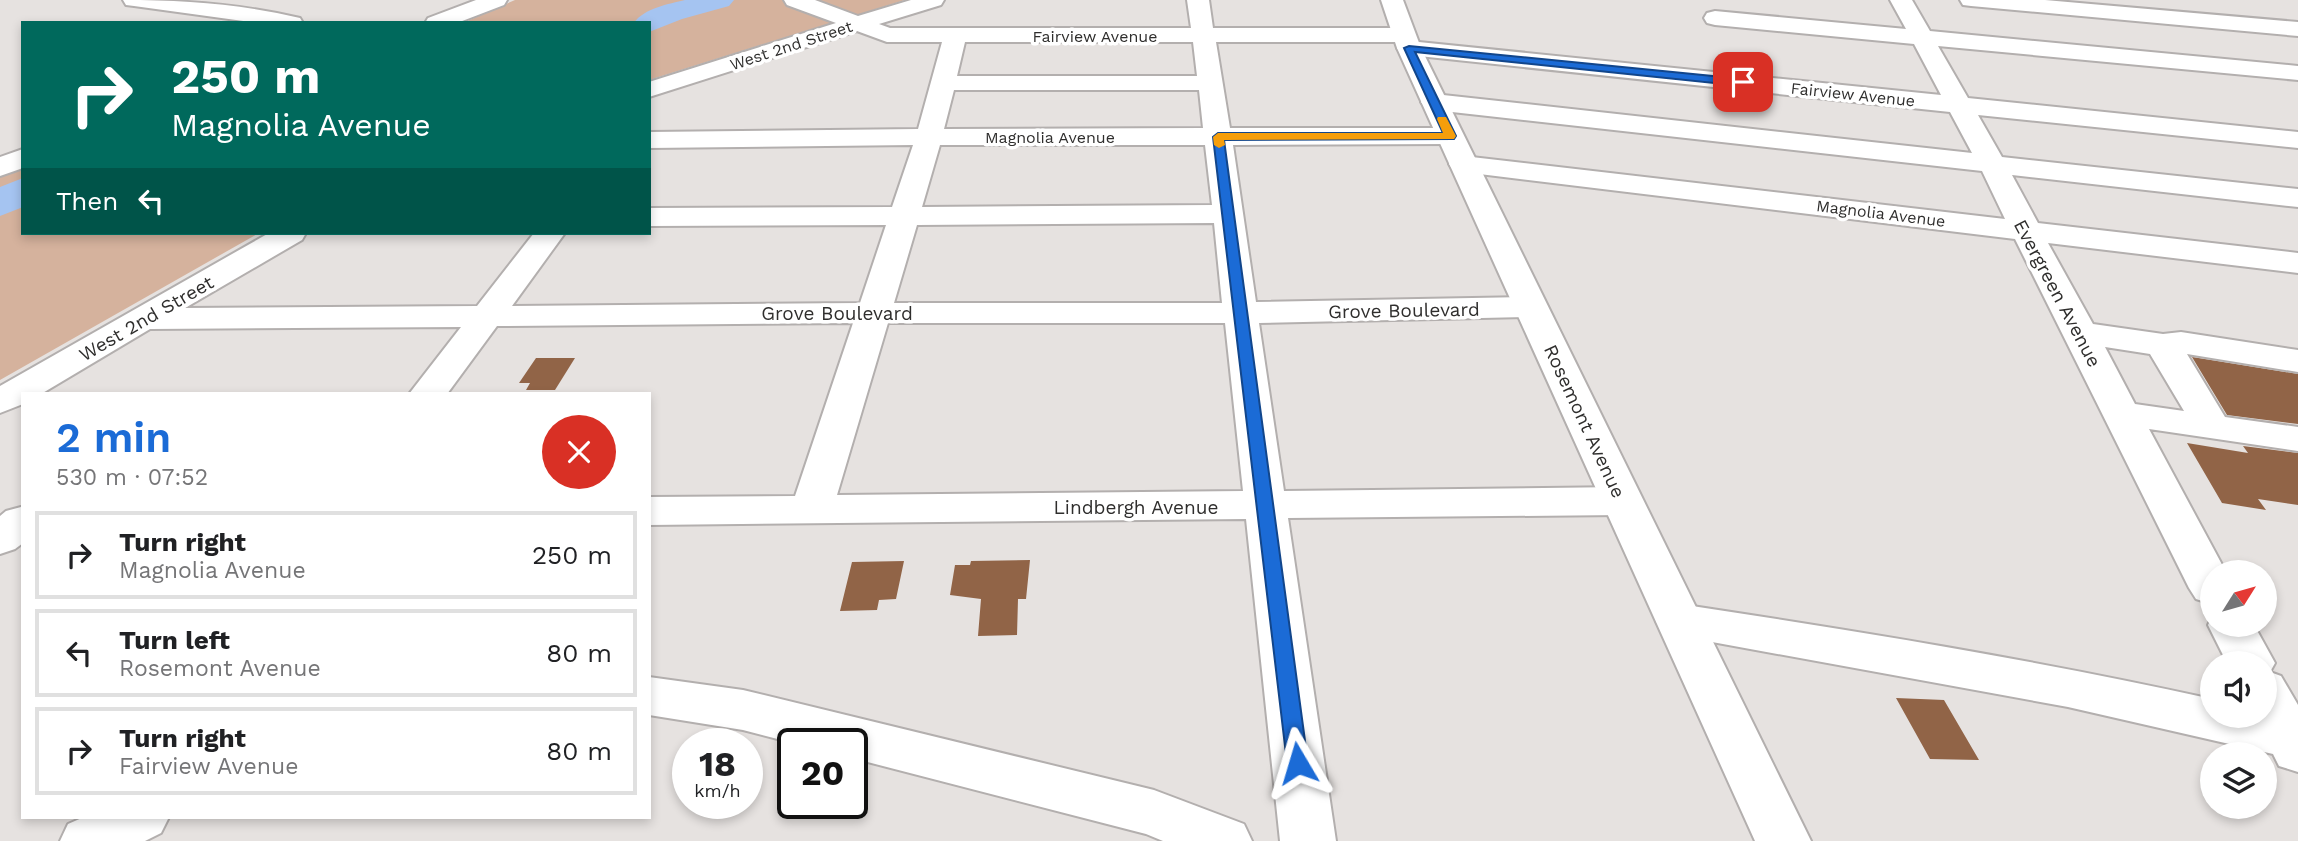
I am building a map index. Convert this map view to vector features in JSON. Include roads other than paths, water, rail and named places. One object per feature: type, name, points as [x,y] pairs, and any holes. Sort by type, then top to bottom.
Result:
[{"type":"street","points":[[134,0],[237,12],[282,21]]},
{"type":"street","points":[[441,21],[496,0]]},
{"type":"street","name":"Fairview Avenue","points":[[795,0],[887,36],[955,36],[1201,18],[1960,105],[2298,140]]},
{"type":"street","name":"West 2nd Street","points":[[651,89],[933,0]]},
{"type":"street","name":"Rosemont Avenue","points":[[1392,0],[1406,42],[1783,841]]},
{"type":"street","name":"Evergreen Avenue","points":[[1901,0],[1992,163],[2200,565]]},
{"type":"street","points":[[1971,0],[2298,29]]},
{"type":"street","points":[[1201,18],[1308,841]]},
{"type":"street","points":[[1715,18],[2298,73]]},
{"type":"street","points":[[812,508],[929,136],[955,36]]},
{"type":"street","points":[[942,83],[1209,83]]},
{"type":"street","points":[[1434,102],[2298,198]]},
{"type":"street","name":"Magnolia Avenue","points":[[651,140],[929,136],[1218,137],[1457,150],[2025,230],[2298,263]]},
{"type":"street","points":[[0,168],[21,159]]},
{"type":"street","points":[[651,217],[1227,214]]},
{"type":"street","name":"West 2nd Street","points":[[0,402],[288,235]]},
{"type":"street","points":[[430,392],[548,235]]},
{"type":"street","name":"Grove Boulevard","points":[[144,319],[1240,313],[1531,307]]},
{"type":"street","points":[[2079,332],[2163,345],[2181,343],[2298,361]]},
{"type":"street","points":[[2163,345],[2212,426]]},
{"type":"street","points":[[2121,413],[2298,439]]},
{"type":"street","name":"Lindbergh Avenue","points":[[651,511],[1622,501]]},
{"type":"street","points":[[1679,621],[1915,659],[2177,711],[2295,743]]},
{"type":"street","points":[[651,696],[743,710],[1154,813],[1224,841]]},
{"type":"street","points":[[2277,712],[2295,743]]},
{"type":"street","points":[[88,841],[138,819]]},
{"type":"waterway","points":[[651,22],[671,13],[719,0]]},
{"type":"waterway","points":[[0,204],[21,191]]}]
